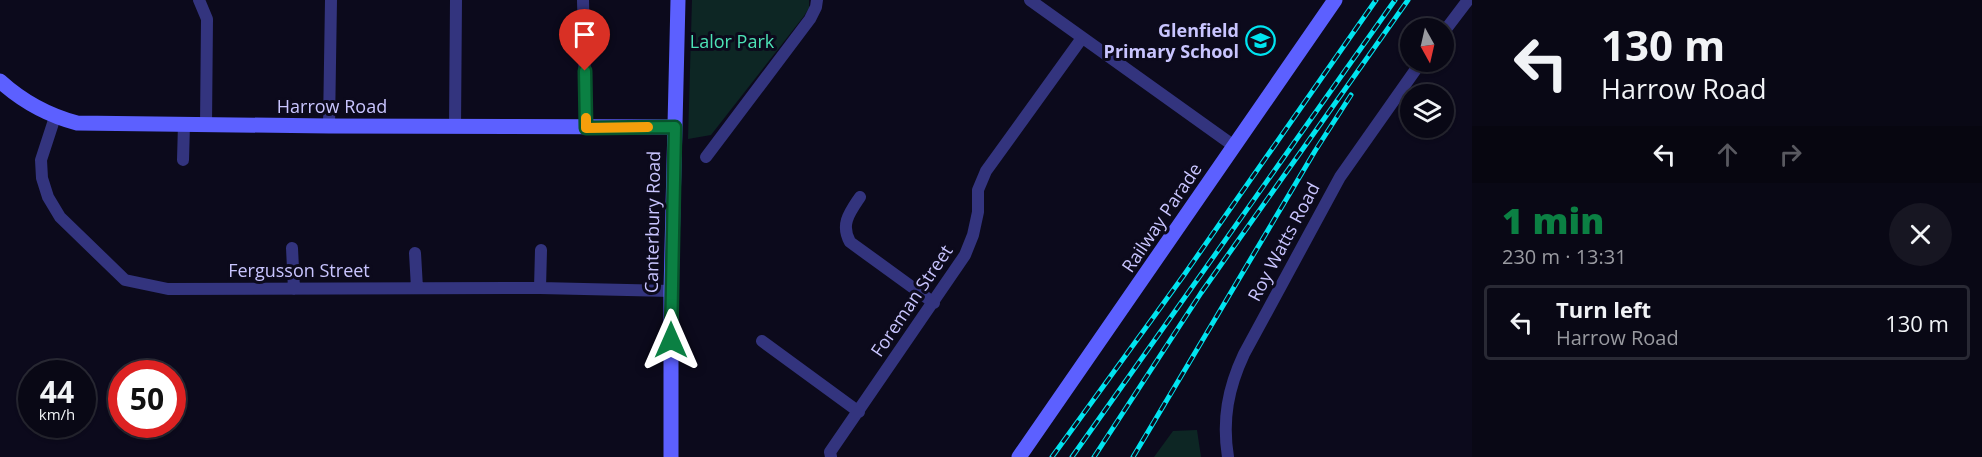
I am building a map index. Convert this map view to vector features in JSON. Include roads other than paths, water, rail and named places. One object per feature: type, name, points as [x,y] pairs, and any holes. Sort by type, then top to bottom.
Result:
[{"type":"street","points":[[199,0],[207,19],[206,125]]},
{"type":"street","points":[[329,126],[331,0]]},
{"type":"street","points":[[454,127],[456,0]]},
{"type":"street","points":[[583,0],[586,128]]},
{"type":"street","name":"Canterbury Road","points":[[671,457],[671,291],[678,0]]},
{"type":"street","points":[[706,157],[810,19],[817,0]]},
{"type":"street","points":[[1030,0],[1234,146]]},
{"type":"street","name":"Railway Parade","points":[[1019,457],[1335,0]]},
{"type":"street","points":[[1454,19],[1468,0]]},
{"type":"street","name":"Foreman Street","points":[[831,457],[830,452],[965,255],[973,235],[978,212],[978,190],[986,171],[1082,38]]},
{"type":"street","name":"Roy Watts Road","points":[[1228,457],[1226,408],[1235,372],[1340,177],[1414,72]]},
{"type":"street","name":"Harrow Road","points":[[0,81],[17,96],[55,117],[77,123],[675,127]]},
{"type":"street","name":"Fergusson Street","points":[[55,117],[41,160],[42,178],[48,197],[60,217],[125,280],[168,289],[540,288],[671,291]]},
{"type":"street","points":[[183,124],[183,160]]},
{"type":"street","points":[[860,197],[845,222],[846,234],[850,242],[934,303]]},
{"type":"street","points":[[292,248],[294,289]]},
{"type":"street","points":[[540,250],[540,288]]},
{"type":"street","points":[[415,253],[417,288]]},
{"type":"street","points":[[762,341],[859,412]]},
{"type":"street","name":"Canterbury Road","points":[[666,457],[670,408]]},
{"type":"railway","points":[[1052,457],[1184,275],[1376,0]]},
{"type":"railway","points":[[1072,457],[1395,0]]},
{"type":"railway","points":[[1094,457],[1201,293],[1408,0]]},
{"type":"railway","points":[[1133,457],[1315,151],[1351,95]]},
{"type":"place","name":"Glenfield Primary School","points":[[1260,41]]},
{"type":"park label","name":"Lalor Park","points":[[732,42]]}]
